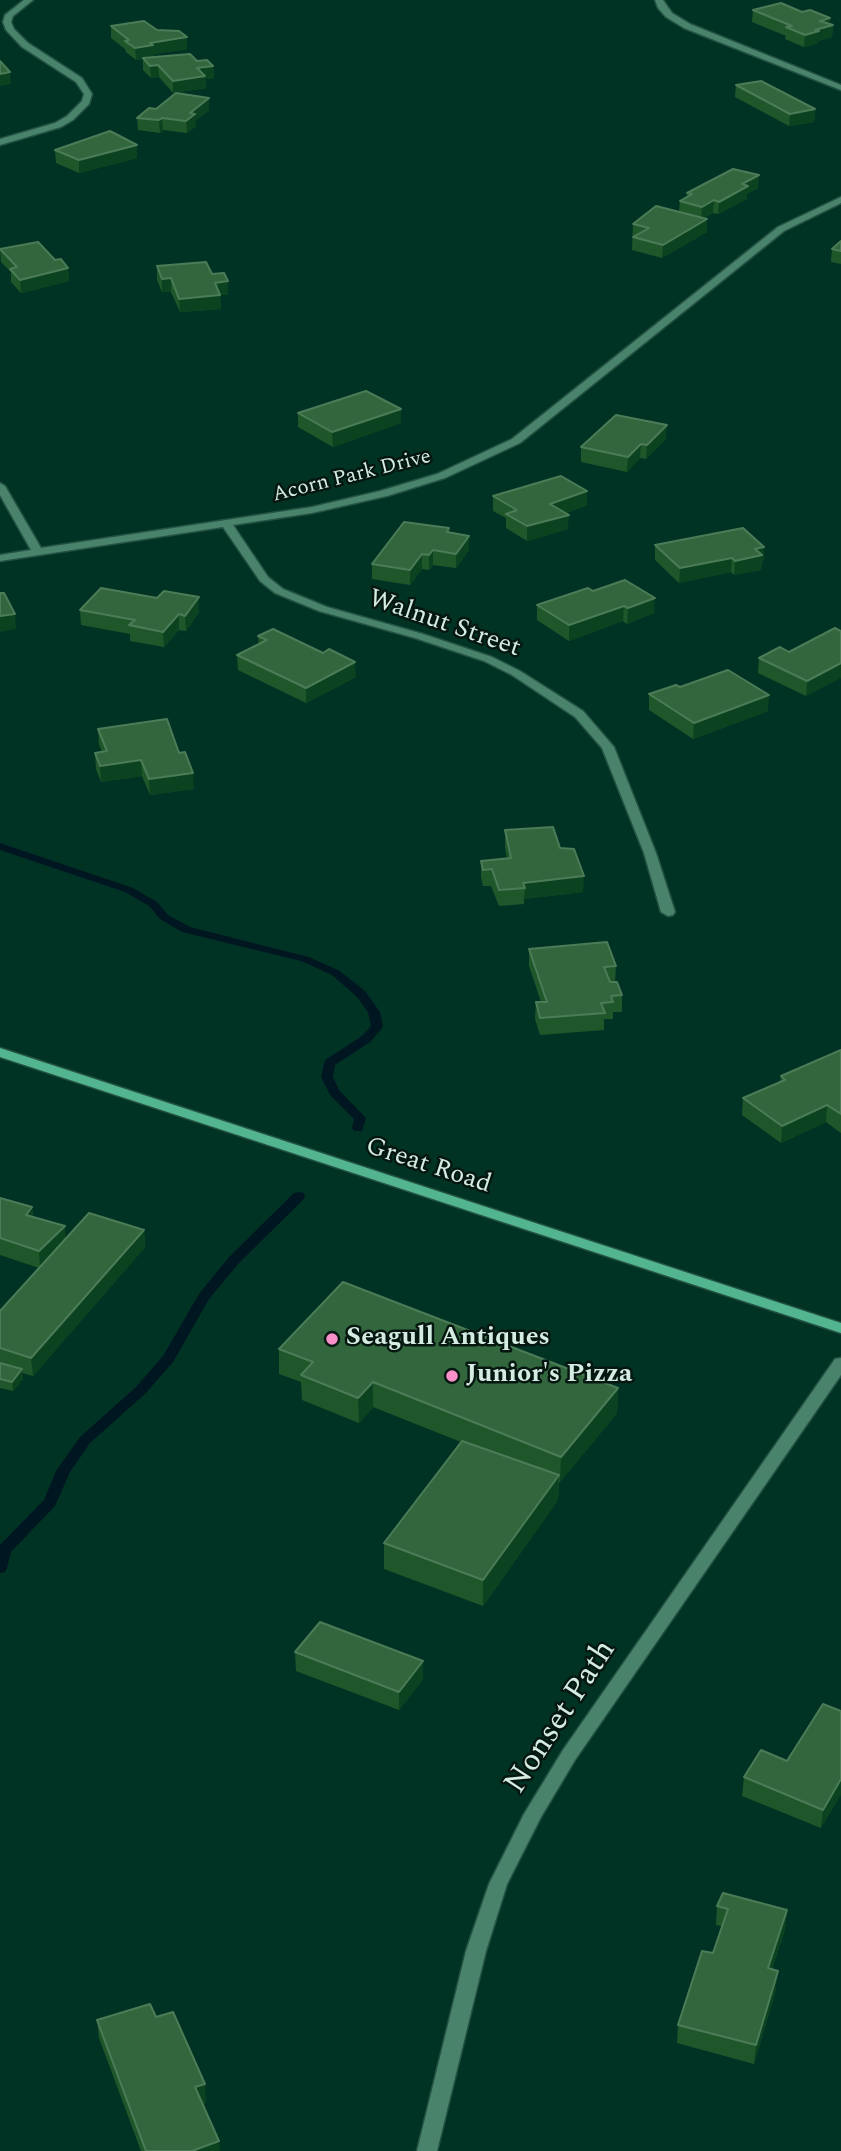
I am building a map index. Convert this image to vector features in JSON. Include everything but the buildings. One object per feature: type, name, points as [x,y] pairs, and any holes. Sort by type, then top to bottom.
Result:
[{"type":"main road","name":"Great Road","points":[[0,1052],[841,1328]]},
{"type":"street","points":[[0,142],[43,131],[71,118],[86,102],[88,94],[71,73],[16,38],[5,15],[29,0]]},
{"type":"street","points":[[659,0],[668,15],[687,26],[841,88]]},
{"type":"street","name":"Acorn Park Drive","points":[[0,558],[227,525],[383,494],[441,476],[491,454],[536,427],[781,229],[841,200]]},
{"type":"street","points":[[0,486],[38,552]]},
{"type":"street","name":"Walnut Street","points":[[227,525],[264,579],[279,591],[323,609],[488,659],[524,677],[579,714],[608,747],[650,853],[668,912]]},
{"type":"street","name":"Nonset Path","points":[[427,2151],[476,1951],[498,1884],[533,1814],[577,1743],[841,1363]]},
{"type":"waterway","points":[[0,846],[129,890],[153,904],[164,917],[186,930],[305,959],[336,973],[361,994],[374,1012],[377,1027],[366,1039],[329,1063],[327,1077],[334,1092],[360,1118],[358,1128]]},
{"type":"waterway","points":[[0,1568],[4,1550],[50,1502],[63,1471],[85,1440],[141,1390],[168,1359],[204,1297],[234,1260],[299,1196]]},
{"type":"place","name":"Seagull Antiques","points":[[332,1339]]},
{"type":"place","name":"Junior's Pizza","points":[[452,1376]]}]
